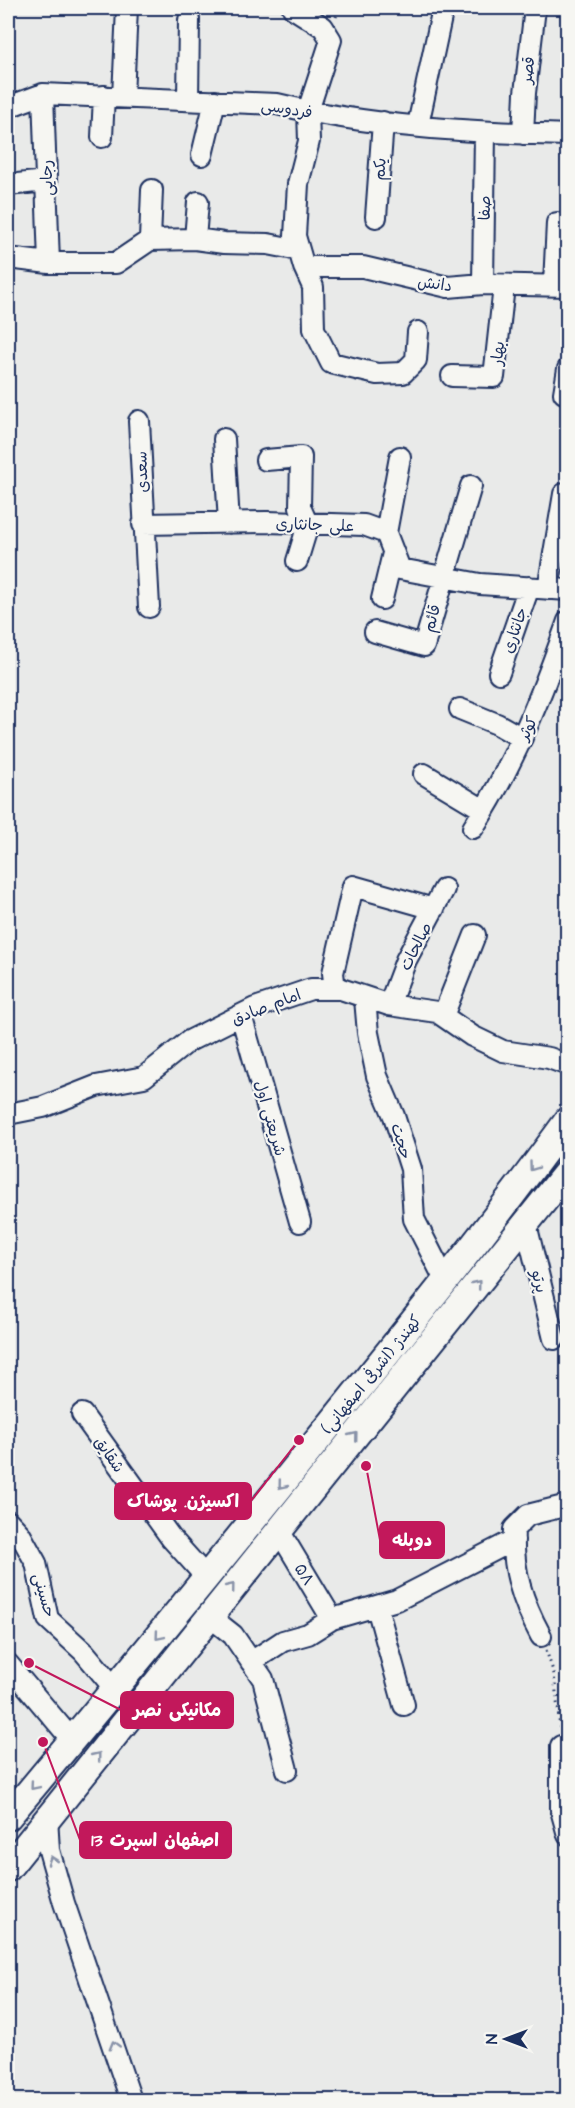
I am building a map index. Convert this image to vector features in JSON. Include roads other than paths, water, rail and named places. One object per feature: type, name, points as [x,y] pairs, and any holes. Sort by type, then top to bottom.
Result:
[{"type":"main road","name":"کهندژ (اشرفی اصفهانی)","points":[[9,1810],[72,1740],[207,1578],[446,1280],[567,1120]]},
{"type":"main road","name":"کهندژ (اشرفی اصفهانی)","points":[[8,1868],[567,1171]]},
{"type":"main road","points":[[306,1454],[325,1471]]},
{"type":"street","points":[[102,137],[114,97],[127,8]]},
{"type":"street","points":[[293,8],[323,27],[331,40],[309,111],[309,141],[298,183],[295,236],[314,287],[314,329],[332,363],[377,374],[403,373],[416,360],[418,332]]},
{"type":"street","points":[[418,125],[443,8]]},
{"type":"street","name":"قصر","points":[[523,134],[525,93],[535,8]]},
{"type":"street","points":[[188,100],[189,20]]},
{"type":"street","name":"فردوسی","points":[[8,106],[43,94],[277,104],[383,122],[485,132],[567,135]]},
{"type":"street","name":"رجایی","points":[[43,94],[49,262]]},
{"type":"street","points":[[202,155],[215,101]]},
{"type":"street","name":"یکم","points":[[376,217],[383,122]]},
{"type":"street","name":"صفا","points":[[483,284],[485,132]]},
{"type":"street","points":[[8,185],[46,181]]},
{"type":"street","points":[[8,258],[49,262],[116,262],[150,240],[152,190]]},
{"type":"street","points":[[195,239],[198,202]]},
{"type":"street","points":[[558,223],[561,285]]},
{"type":"street","name":"دانش","points":[[150,240],[195,239],[224,243],[268,244],[302,258],[363,267],[448,287],[483,284],[561,285]]},
{"type":"street","name":"بهار","points":[[452,376],[494,377],[504,286]]},
{"type":"street","points":[[564,393],[567,369]]},
{"type":"street","name":"سعدی","points":[[139,421],[148,608]]},
{"type":"street","points":[[224,439],[229,523]]},
{"type":"street","points":[[266,460],[301,457],[300,507],[308,525],[297,561]]},
{"type":"street","points":[[400,457],[386,532],[400,569],[480,584],[567,590]]},
{"type":"street","points":[[442,577],[471,486]]},
{"type":"street","name":"جانثاری","points":[[499,673],[538,588],[564,494]]},
{"type":"street","name":"علی جانثاری","points":[[143,524],[364,525],[386,532]]},
{"type":"street","points":[[382,600],[393,553]]},
{"type":"street","name":"قائم","points":[[375,632],[424,646],[442,577]]},
{"type":"street","name":"کوثر","points":[[473,828],[534,714],[567,621]]},
{"type":"street","points":[[460,709],[497,724],[522,738]]},
{"type":"street","points":[[424,774],[484,810]]},
{"type":"street","points":[[335,989],[333,973],[353,886],[434,909]]},
{"type":"street","name":"صالحات","points":[[389,1005],[406,960],[444,889]]},
{"type":"street","points":[[443,1016],[475,935]]},
{"type":"street","name":"امام صادق","points":[[8,1114],[43,1107],[96,1086],[144,1077],[189,1041],[241,1015],[311,989],[335,989],[389,1005],[443,1016],[472,1036],[503,1051],[549,1058],[567,1065]]},
{"type":"street","name":"حجت","points":[[365,999],[368,1033],[377,1076],[394,1116],[411,1168],[414,1219],[446,1280]]},
{"type":"street","name":"شریعتی اول","points":[[241,1015],[300,1222]]},
{"type":"street","name":"پرتو","points":[[526,1224],[554,1339]]},
{"type":"street","name":"شقایق","points":[[82,1414],[171,1538],[207,1578]]},
{"type":"street","points":[[541,1636],[519,1587],[513,1554],[514,1529],[528,1515],[567,1505]]},
{"type":"street","name":"حسینی","points":[[8,1521],[20,1534],[36,1563],[48,1620],[84,1652],[115,1689]]},
{"type":"street","name":"۵۸","points":[[278,1529],[332,1619]]},
{"type":"street","points":[[251,1662],[282,1641],[308,1634],[332,1619],[396,1600],[514,1540]]},
{"type":"street","points":[[377,1607],[404,1706]]},
{"type":"street","points":[[209,1616],[233,1635],[264,1679],[287,1770]]},
{"type":"street","points":[[8,1664],[35,1692],[72,1740]]},
{"type":"street","points":[[561,1746],[561,1810],[567,1836]]},
{"type":"street","points":[[47,1818],[49,1850],[64,1903],[131,2100]]},
{"type":"place","name":"اکسیژن. پوشاک","points":[[299,1440]]},
{"type":"place","name":"دوبله","points":[[366,1466]]},
{"type":"place","name":"مکانیکی نصر","points":[[29,1663]]},
{"type":"place","name":"اصفهان اسپرت 13","points":[[43,1742]]}]
